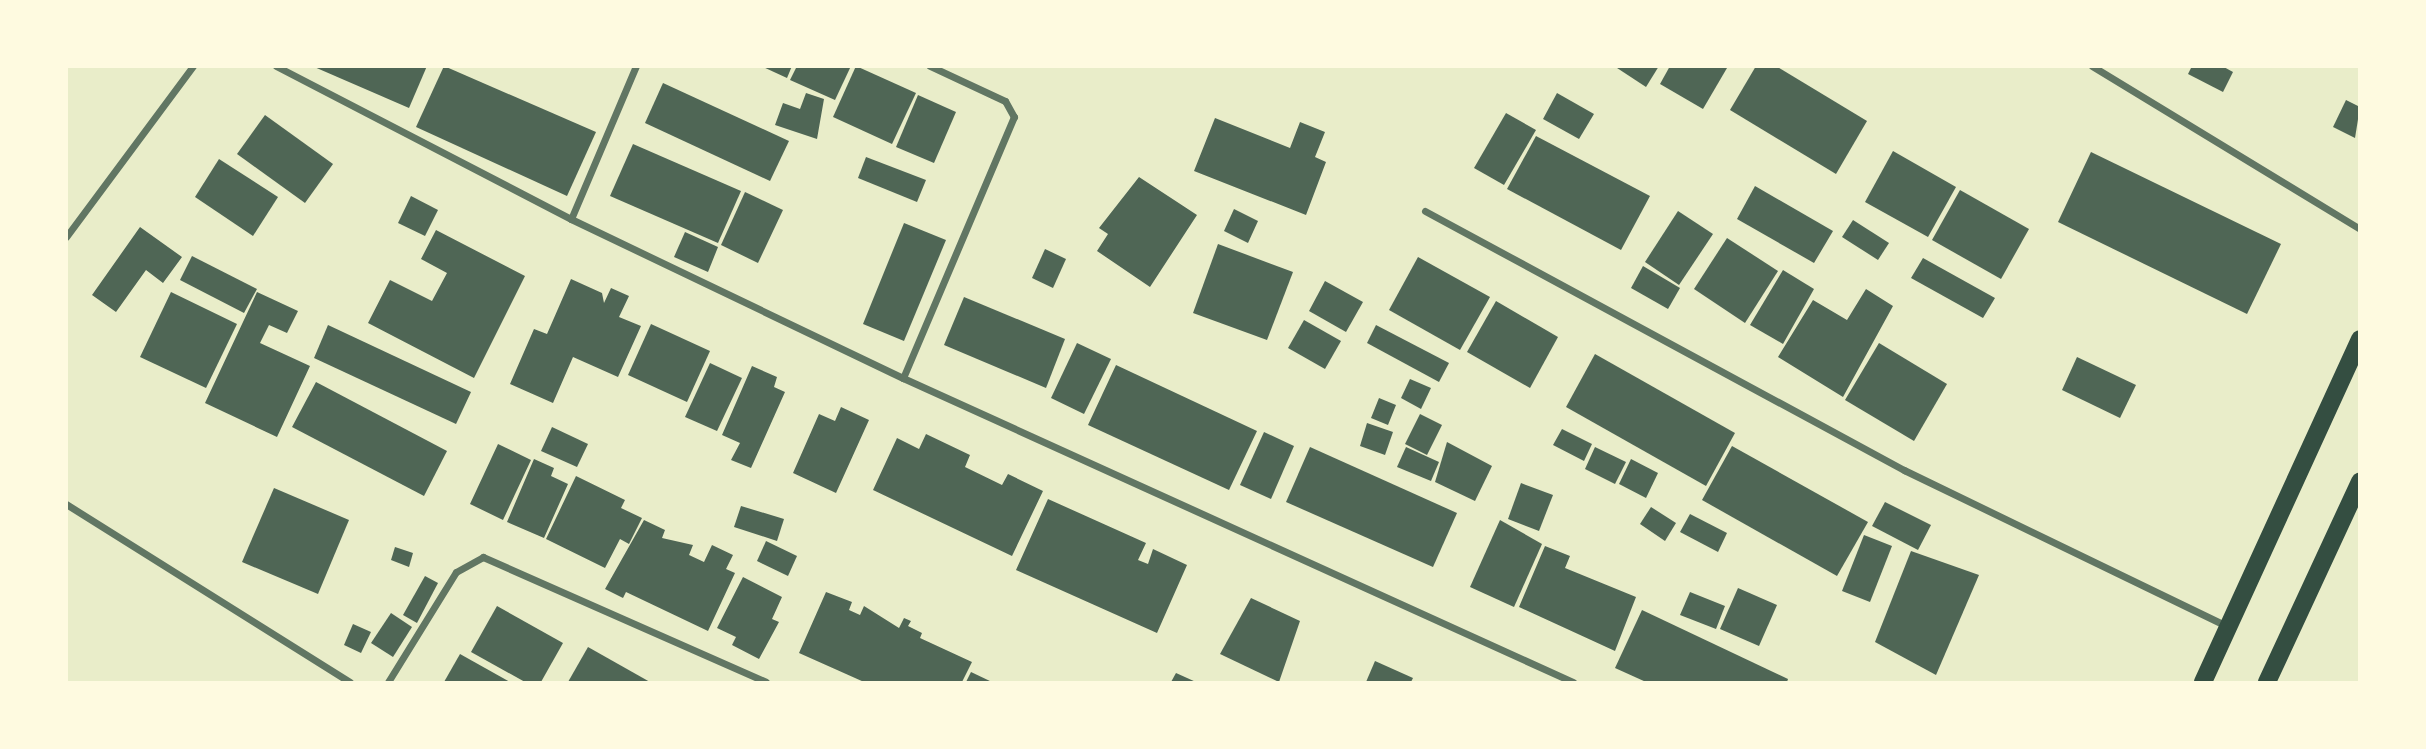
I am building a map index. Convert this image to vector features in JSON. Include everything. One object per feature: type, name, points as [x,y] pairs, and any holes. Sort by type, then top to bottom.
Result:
[{"type":"main road","points":[[2203,682],[2231,628],[2360,339]]},
{"type":"main road","points":[[2267,682],[2360,482]]},
{"type":"street","points":[[66,237],[193,66]]},
{"type":"street","points":[[276,66],[571,219],[903,378],[1573,682]]},
{"type":"street","points":[[571,219],[636,66]]},
{"type":"street","points":[[903,378],[1014,117],[1005,101],[930,66]]},
{"type":"street","points":[[2092,66],[2360,229]]},
{"type":"street","points":[[1425,211],[1904,470],[2231,628]]},
{"type":"street","points":[[66,504],[350,682]]},
{"type":"street","points":[[388,682],[456,572],[483,557],[766,682]]},
{"type":"building","points":[[312,66],[427,66],[409,108]]},
{"type":"building","points":[[444,66],[596,132],[567,196],[416,127]]},
{"type":"building","points":[[761,66],[792,66],[787,78]]},
{"type":"building","points":[[797,66],[851,66],[835,100],[790,80]]},
{"type":"building","points":[[856,66],[916,93],[892,144],[833,117]]},
{"type":"building","points":[[1614,66],[1659,66],[1646,87]]},
{"type":"building","points":[[1670,66],[1727,68],[1703,109],[1660,84]]},
{"type":"building","points":[[1756,66],[1776,66],[1867,121],[1836,174],[1730,110]]},
{"type":"building","points":[[2192,66],[2222,66],[2233,72],[2223,92],[2188,74]]},
{"type":"building","points":[[663,83],[789,141],[770,181],[645,123]]},
{"type":"building","points":[[806,93],[824,99],[817,139],[775,125],[783,103],[800,109]]},
{"type":"building","points":[[1557,93],[1594,114],[1579,139],[1543,119]]},
{"type":"building","points":[[918,95],[956,112],[934,163],[896,147]]},
{"type":"building","points":[[2346,100],[2360,107],[2355,138],[2333,127]]},
{"type":"building","points":[[1506,113],[1536,130],[1504,185],[1474,168]]},
{"type":"building","points":[[265,115],[333,164],[305,203],[237,154]]},
{"type":"building","points":[[1215,118],[1290,148],[1300,122],[1325,132],[1315,157],[1326,162],[1306,215],[1194,171]]},
{"type":"building","points":[[1536,136],[1650,196],[1621,250],[1507,189]]},
{"type":"building","points":[[633,144],[741,191],[718,243],[610,196]]},
{"type":"building","points":[[1893,151],[1956,187],[1928,237],[1865,202]]},
{"type":"building","points":[[2091,152],[2281,244],[2247,314],[2058,222]]},
{"type":"building","points":[[866,157],[926,180],[917,202],[858,178]]},
{"type":"building","points":[[219,159],[278,197],[253,236],[195,197]]},
{"type":"building","points":[[1139,177],[1197,215],[1150,287],[1097,251],[1108,234],[1099,228]]},
{"type":"building","points":[[1755,186],[1833,231],[1814,263],[1737,219]]},
{"type":"building","points":[[1960,190],[2029,229],[2001,279],[1932,240]]},
{"type":"building","points":[[745,192],[783,210],[758,263],[721,245]]},
{"type":"building","points":[[411,196],[438,210],[425,236],[398,223]]},
{"type":"building","points":[[1234,209],[1258,221],[1248,243],[1224,231]]},
{"type":"building","points":[[1678,211],[1713,234],[1679,285],[1645,262]]},
{"type":"building","points":[[1853,220],[1889,243],[1878,260],[1842,237]]},
{"type":"building","points":[[904,223],[946,240],[904,341],[863,324]]},
{"type":"building","points":[[140,227],[182,257],[163,283],[146,270],[116,312],[92,295]]},
{"type":"building","points":[[436,230],[525,276],[474,378],[368,323],[390,280],[432,301],[447,273],[421,259]]},
{"type":"building","points":[[685,232],[718,247],[708,272],[674,257]]},
{"type":"building","points":[[1727,238],[1778,271],[1745,323],[1694,289]]},
{"type":"building","points":[[1218,244],[1293,272],[1267,340],[1193,313]]},
{"type":"building","points":[[1045,249],[1066,259],[1053,288],[1032,278]]},
{"type":"building","points":[[192,256],[257,289],[244,313],[180,280]]},
{"type":"building","points":[[1418,257],[1490,297],[1460,350],[1389,310]]},
{"type":"building","points":[[1923,258],[1995,298],[1983,318],[1911,278]]},
{"type":"building","points":[[1643,266],[1680,288],[1668,309],[1631,288]]},
{"type":"building","points":[[1783,270],[1814,289],[1783,344],[1750,325]]},
{"type":"building","points":[[571,279],[602,293],[604,303],[611,288],[629,296],[619,317],[641,326],[618,377],[573,357],[553,403],[510,384],[534,329],[547,334]]},
{"type":"building","points":[[1325,281],[1363,302],[1346,332],[1309,311]]},
{"type":"building","points":[[1866,289],[1893,306],[1843,397],[1778,357],[1813,300],[1847,320]]},
{"type":"building","points":[[171,292],[237,324],[206,388],[140,357]]},
{"type":"building","points":[[257,292],[298,311],[287,333],[269,325],[260,343],[310,366],[277,437],[205,403]]},
{"type":"building","points":[[964,297],[1065,339],[1046,388],[944,345]]},
{"type":"building","points":[[1496,301],[1558,337],[1530,388],[1467,352]]},
{"type":"building","points":[[1304,320],[1341,341],[1325,369],[1288,348]]},
{"type":"building","points":[[651,324],[710,351],[687,402],[628,375]]},
{"type":"building","points":[[328,325],[471,392],[456,424],[314,358]]},
{"type":"building","points":[[1376,325],[1449,363],[1439,382],[1367,343]]},
{"type":"building","points":[[1077,343],[1111,359],[1084,414],[1051,398]]},
{"type":"building","points":[[1879,343],[1947,384],[1914,441],[1845,400]]},
{"type":"building","points":[[1595,354],[1735,433],[1706,486],[1566,407]]},
{"type":"building","points":[[2077,357],[2136,385],[2120,418],[2062,390]]},
{"type":"building","points":[[710,363],[742,378],[717,431],[685,417]]},
{"type":"building","points":[[1116,365],[1257,431],[1229,490],[1088,425]]},
{"type":"building","points":[[752,366],[777,377],[774,387],[785,392],[751,468],[731,460],[740,443],[722,435]]},
{"type":"building","points":[[1410,379],[1431,388],[1421,409],[1401,398]]},
{"type":"building","points":[[316,382],[447,451],[424,496],[292,427]]},
{"type":"building","points":[[1379,398],[1396,405],[1388,425],[1371,418]]},
{"type":"building","points":[[841,407],[869,420],[836,493],[793,473],[819,414],[835,421]]},
{"type":"building","points":[[1420,414],[1442,425],[1427,455],[1405,444]]},
{"type":"building","points":[[1367,423],[1393,432],[1385,455],[1360,446]]},
{"type":"building","points":[[552,427],[588,444],[577,467],[541,451]]},
{"type":"building","points":[[1562,429],[1592,444],[1584,461],[1553,445]]},
{"type":"building","points":[[1264,432],[1294,446],[1271,499],[1240,485]]},
{"type":"building","points":[[926,434],[970,455],[965,467],[1002,485],[1008,474],[1043,491],[1012,556],[873,490],[897,438],[919,449]]},
{"type":"building","points":[[1447,442],[1492,466],[1475,501],[1435,482]]},
{"type":"building","points":[[498,444],[531,460],[503,520],[470,504]]},
{"type":"building","points":[[1732,446],[1868,522],[1837,576],[1702,500]]},
{"type":"building","points":[[1310,447],[1457,513],[1433,567],[1286,502]]},
{"type":"building","points":[[1406,447],[1439,462],[1431,481],[1397,467]]},
{"type":"building","points":[[1595,447],[1626,462],[1615,484],[1585,469]]},
{"type":"building","points":[[534,459],[554,468],[551,476],[568,484],[544,538],[507,522]]},
{"type":"building","points":[[1631,459],[1658,473],[1646,498],[1619,484]]},
{"type":"building","points":[[576,476],[625,500],[621,508],[642,518],[629,544],[620,539],[605,568],[546,539]]},
{"type":"building","points":[[1521,483],[1553,495],[1539,531],[1508,519]]},
{"type":"building","points":[[274,488],[349,520],[318,594],[242,562]]},
{"type":"building","points":[[1048,499],[1146,543],[1138,560],[1148,564],[1153,549],[1187,565],[1157,633],[1016,570]]},
{"type":"building","points":[[1885,502],[1931,525],[1918,550],[1872,526]]},
{"type":"building","points":[[741,506],[784,519],[777,541],[734,527]]},
{"type":"building","points":[[1651,507],[1676,523],[1665,541],[1640,524]]},
{"type":"building","points":[[1690,514],[1727,533],[1718,552],[1680,532]]},
{"type":"building","points":[[644,520],[665,530],[662,538],[693,545],[689,555],[704,562],[712,545],[733,555],[726,569],[735,573],[708,631],[626,592],[623,598],[605,589]]},
{"type":"building","points":[[1500,520],[1542,544],[1514,607],[1470,587]]},
{"type":"building","points":[[1864,535],[1892,546],[1870,602],[1842,591]]},
{"type":"building","points":[[766,541],[797,556],[788,576],[757,561]]},
{"type":"building","points":[[1545,546],[1570,556],[1565,568],[1636,597],[1615,651],[1519,607]]},
{"type":"building","points":[[395,547],[413,553],[409,567],[391,560]]},
{"type":"building","points":[[1911,551],[1979,575],[1936,675],[1875,642]]},
{"type":"building","points":[[425,576],[438,583],[417,623],[403,615]]},
{"type":"building","points":[[743,577],[782,597],[772,619],[779,622],[759,659],[732,645],[736,637],[717,628]]},
{"type":"building","points":[[1738,588],[1777,605],[1759,646],[1720,629]]},
{"type":"building","points":[[826,592],[852,602],[849,610],[860,615],[864,606],[899,628],[904,618],[911,621],[908,626],[922,633],[920,638],[972,662],[962,682],[864,682],[799,653]]},
{"type":"building","points":[[1690,592],[1725,606],[1716,629],[1680,615]]},
{"type":"building","points":[[1251,598],[1300,621],[1279,682],[1220,654]]},
{"type":"building","points":[[497,606],[563,643],[541,682],[525,682],[471,652]]},
{"type":"building","points":[[1642,610],[1788,679],[1787,682],[1646,682],[1615,668]]},
{"type":"building","points":[[391,613],[412,627],[393,657],[371,643]]},
{"type":"building","points":[[353,624],[371,632],[361,653],[344,645]]},
{"type":"building","points":[[588,647],[650,682],[568,682]]},
{"type":"building","points":[[460,654],[510,682],[444,682]]},
{"type":"building","points":[[1375,661],[1413,678],[1411,682],[1366,682]]},
{"type":"building","points":[[971,672],[992,682],[966,682]]},
{"type":"building","points":[[1176,673],[1196,682],[1171,682]]}]
